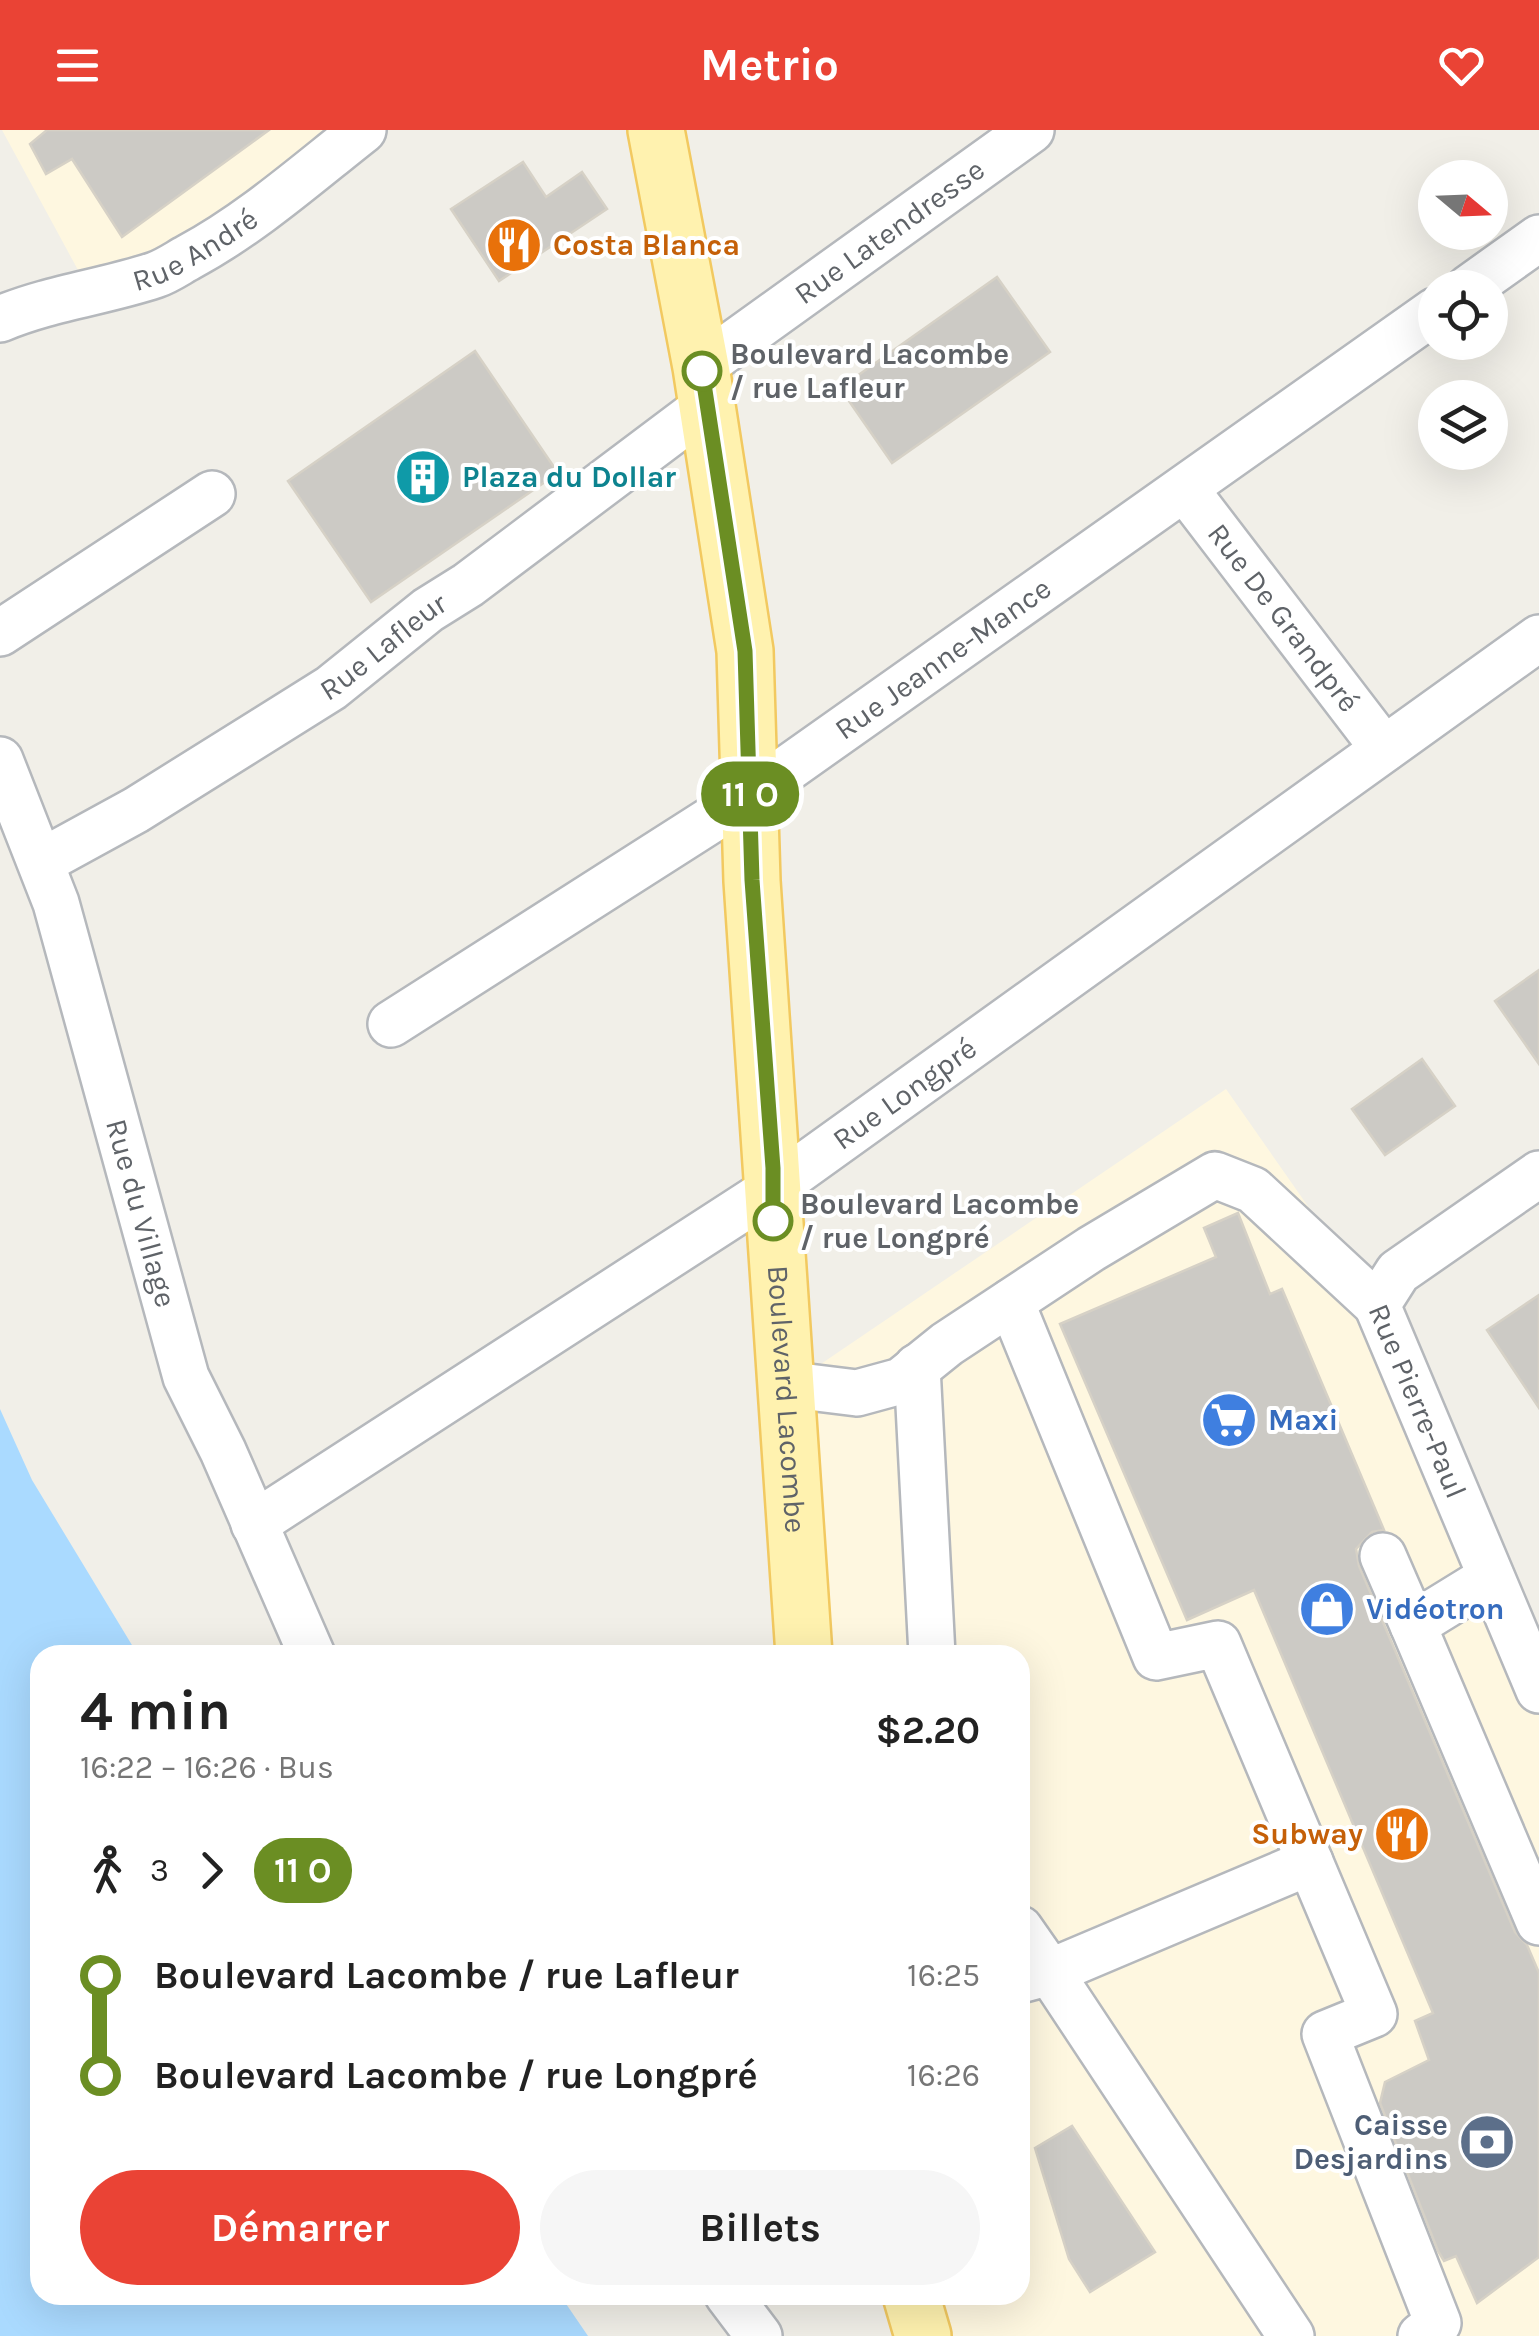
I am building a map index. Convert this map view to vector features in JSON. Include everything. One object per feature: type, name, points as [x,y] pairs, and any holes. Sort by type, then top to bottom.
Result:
[{"type":"main road","name":"Boulevard Lacombe","points":[[656,130],[704,386],[745,651],[752,880],[803,1645]]},
{"type":"main road","points":[[914,2305],[922,2336]]},
{"type":"street","name":"Rue André","points":[[0,319],[36,304],[104,292],[134,279],[156,275],[219,241],[363,130]]},
{"type":"street","name":"Rue Latendresse","points":[[704,386],[1031,130]]},
{"type":"street","points":[[1494,270],[1539,238]]},
{"type":"street","name":"Rue Jeanne-Mance","points":[[392,1024],[750,795],[1418,324]]},
{"type":"street","name":"Rue Lafleur","points":[[41,862],[136,810],[331,688],[428,610],[468,585],[704,386]]},
{"type":"street","name":"Rue De Grandpré","points":[[1185,488],[1384,749]]},
{"type":"street","points":[[0,632],[212,494]]},
{"type":"street","name":"Rue Longpré","points":[[254,1524],[772,1189],[1539,638]]},
{"type":"street","name":"Rue du Village","points":[[0,760],[56,903],[186,1376],[308,1645]]},
{"type":"street","name":"Rue Pierre-Paul","points":[[1539,1174],[1398,1272],[1377,1305],[1539,1690]]},
{"type":"street","points":[[784,1384],[857,1393],[900,1380],[1091,1249],[1215,1175],[1253,1190],[1377,1305]]},
{"type":"street","points":[[1011,1302],[1156,1657],[1218,1644],[1374,2014],[1325,2034],[1438,2323],[1421,2336]]},
{"type":"street","points":[[917,1368],[931,1645]]},
{"type":"street","points":[[1383,1556],[1539,1922]]},
{"type":"street","points":[[1413,1625],[1491,1577]]},
{"type":"street","points":[[1290,2336],[1035,1976],[1310,1862]]},
{"type":"street","points":[[736,2305],[759,2336]]},
{"type":"shaded area","points":[[2,130],[363,130],[91,294]]},
{"type":"shaded area","points":[[1226,1089],[1377,1305],[1539,1690],[1539,2336],[923,2336],[914,2305],[1030,2305],[1030,1645],[805,1645],[809,1372]]},
{"type":"water","points":[[0,1409],[32,1480],[132,1645],[30,1645],[30,2305],[567,2305],[588,2336],[0,2336]]},
{"type":"building","points":[[47,130],[269,130],[122,237],[72,159],[46,174],[30,144]]},
{"type":"building","name":"Costa Blanca","points":[[523,162],[546,197],[582,172],[607,209],[499,281],[451,209]]},
{"type":"building","points":[[997,277],[1050,352],[892,463],[840,388]]},
{"type":"building","name":"Plaza du Dollar","points":[[475,351],[558,473],[371,602],[288,481]]},
{"type":"building","points":[[1539,970],[1539,1064],[1495,1001]]},
{"type":"building","points":[[1422,1059],[1455,1106],[1385,1155],[1352,1109]]},
{"type":"building","points":[[1238,1213],[1270,1294],[1282,1289],[1384,1530],[1372,1532],[1356,1549],[1359,1566],[1515,1932],[1527,1945],[1539,1973],[1539,2257],[1477,2303],[1456,2256],[1444,2261],[1438,2251],[1380,2103],[1385,2082],[1429,2060],[1415,2021],[1433,2013],[1254,1590],[1187,1620],[1060,1324],[1216,1257],[1204,1228]]},
{"type":"building","points":[[1539,1295],[1539,1408],[1487,1330]]},
{"type":"building","points":[[1072,2126],[1155,2252],[1090,2292],[1069,2259],[1035,2148]]},
{"type":"bus line","points":[[702,371],[745,651],[752,880],[773,1168],[773,1221]]},
{"type":"place","name":"Costa Blanca","points":[[514,245]]},
{"type":"place","name":"Boulevard Lacombe / rue Lafleur","points":[[702,371]]},
{"type":"place","name":"Plaza du Dollar","points":[[423,477]]},
{"type":"place","name":"Boulevard Lacombe / rue Longpré","points":[[773,1221]]},
{"type":"place","name":"Maxi","points":[[1229,1420]]},
{"type":"place","name":"Vidéotron","points":[[1327,1609]]},
{"type":"place","name":"Subway","points":[[1402,1834]]},
{"type":"place","name":"Caisse Desjardins","points":[[1487,2142]]}]
